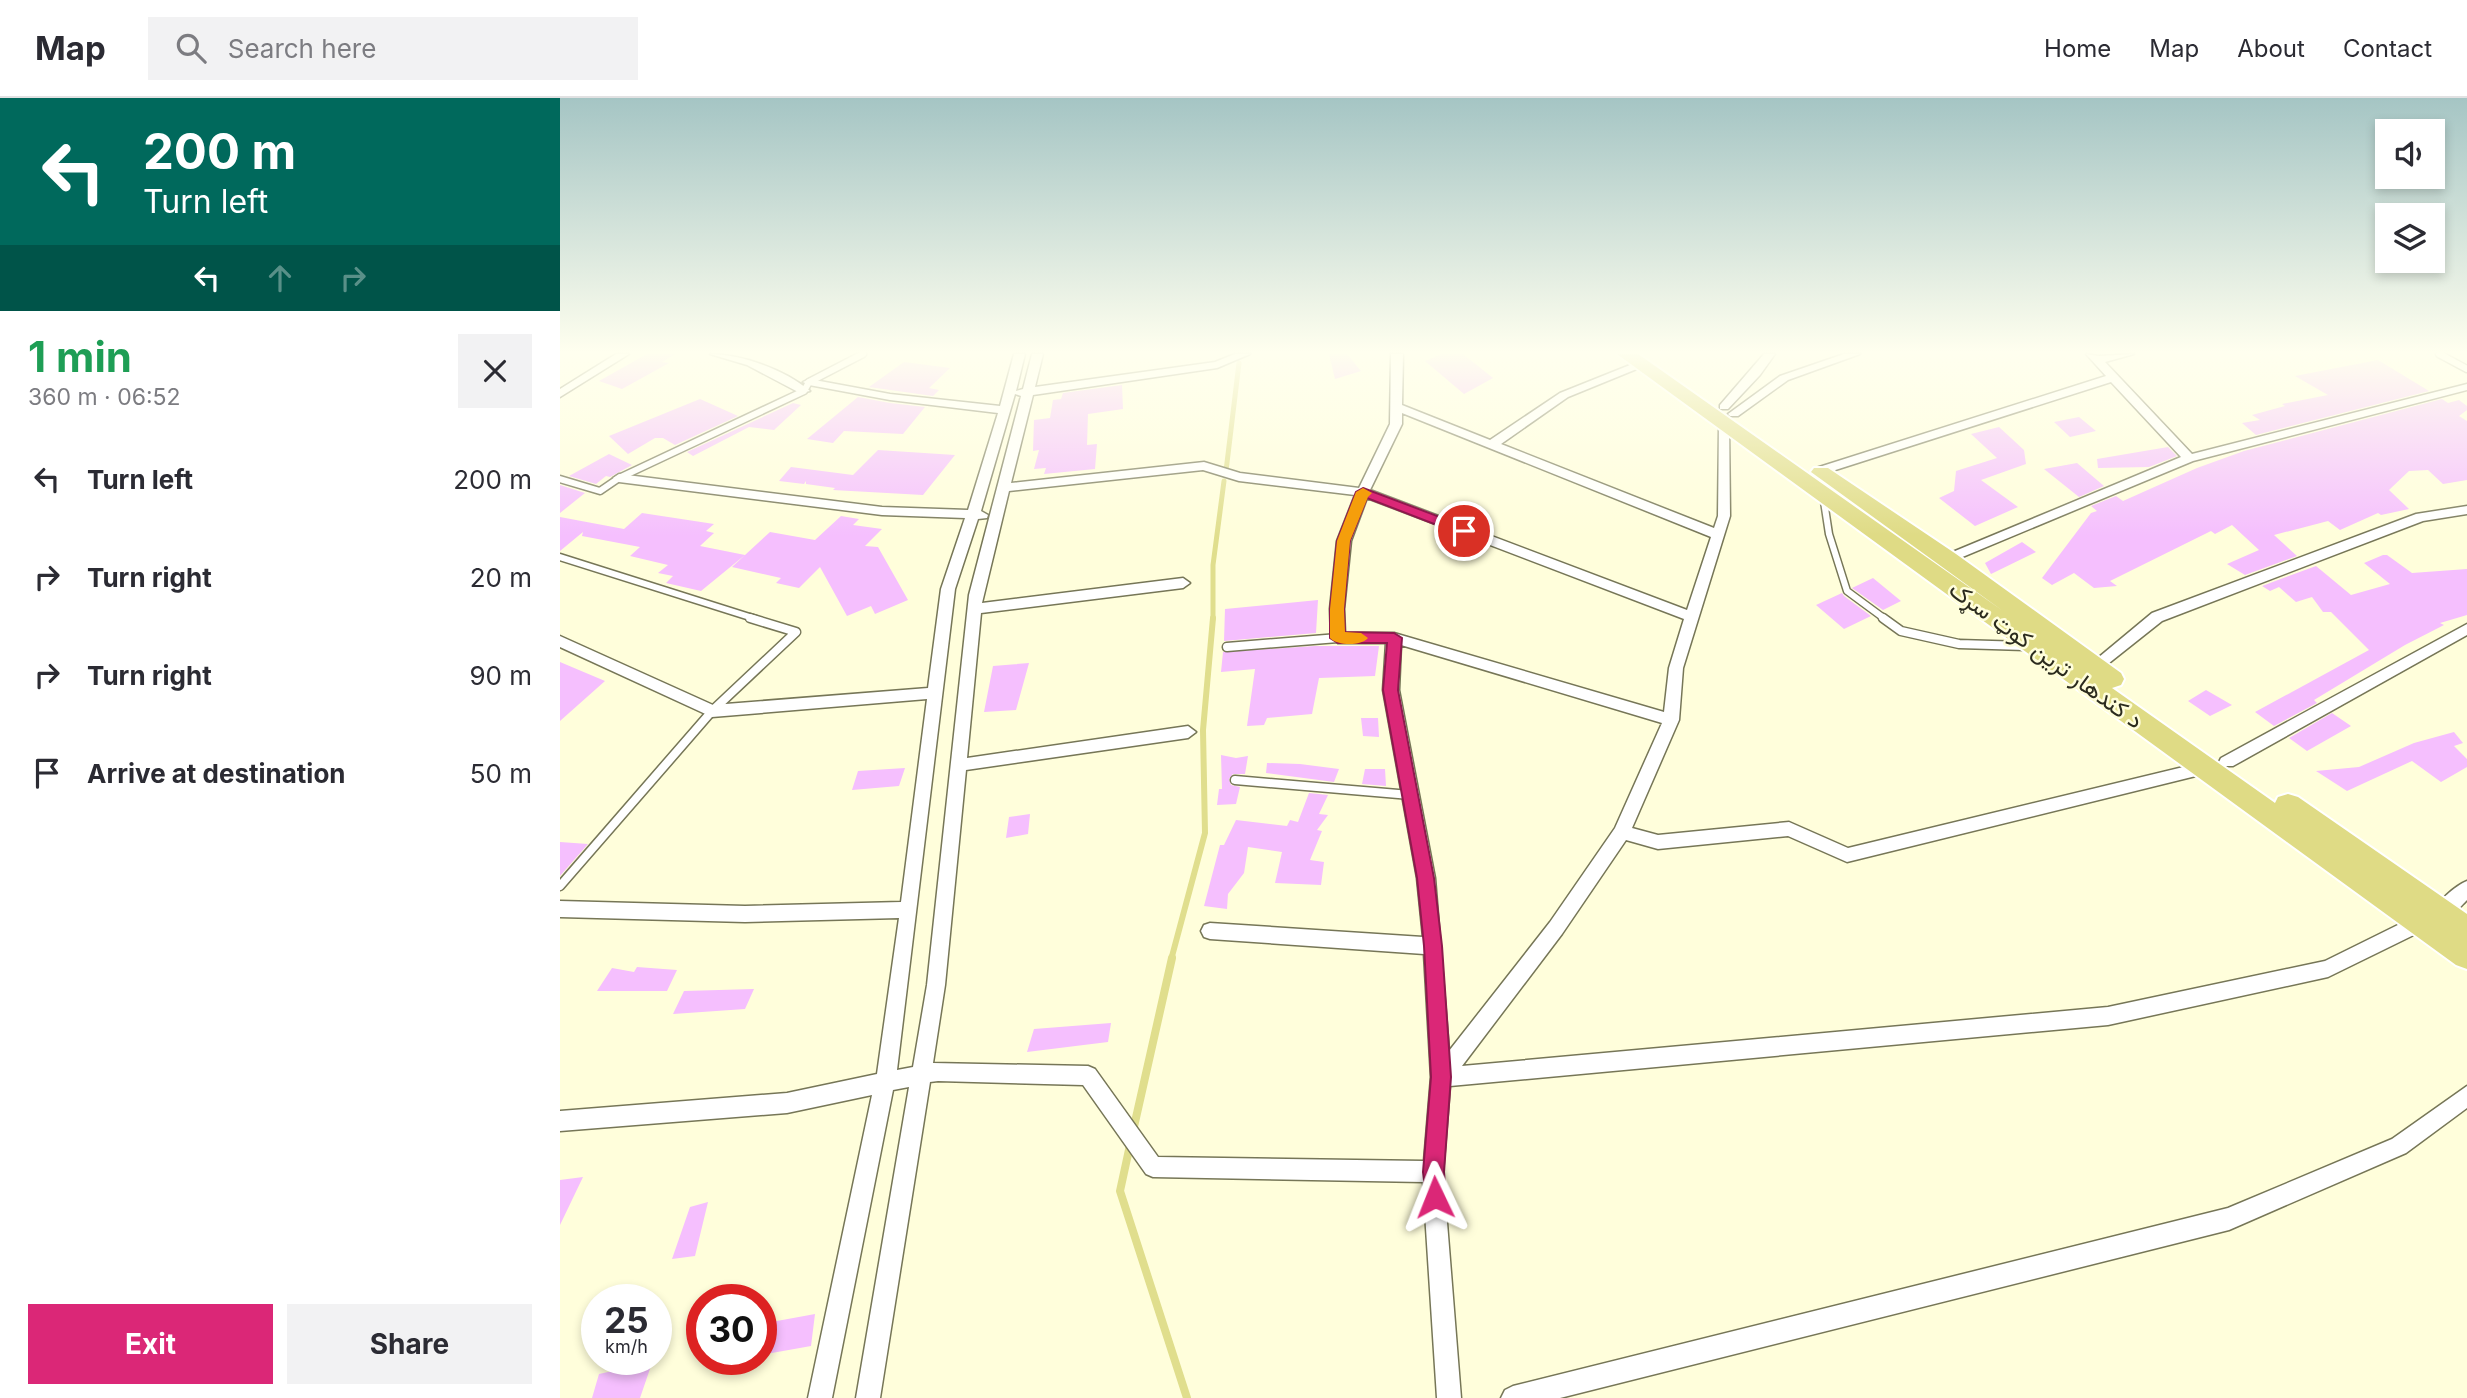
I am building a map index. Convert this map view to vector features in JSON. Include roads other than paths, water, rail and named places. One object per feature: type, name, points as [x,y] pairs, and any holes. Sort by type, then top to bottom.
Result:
[{"type":"main road","name":"د کندهار ترين کوټ سړک","points":[[1727,415],[1820,471],[1948,559],[2094,667],[2216,765]]},
{"type":"main road","name":"د کندهار ترين کوټ سړک","points":[[1727,415],[1824,495],[2034,646],[2216,765],[2432,918],[2467,955]]},
{"type":"main road","name":"د کندهار ترين کوټ سړک","points":[[2432,918],[2467,931]]},
{"type":"street","points":[[820,1398],[892,1048],[948,589],[1003,415]]},
{"type":"street","points":[[868,1398],[936,985],[974,609],[1023,415]]},
{"type":"street","points":[[1397,415],[1396,424],[1363,492],[1344,541],[1337,609],[1338,638],[1394,638],[1671,720]]},
{"type":"street","points":[[1416,415],[1718,535]]},
{"type":"street","points":[[1491,445],[1535,415]]},
{"type":"street","points":[[1441,1077],[1556,928],[1622,832],[1671,720],[1676,668],[1724,516],[1727,415]]},
{"type":"street","points":[[1824,495],[1820,471],[1996,415]]},
{"type":"street","points":[[2149,415],[2189,458]]},
{"type":"street","points":[[1948,559],[2189,458],[2359,415]]},
{"type":"street","points":[[1004,488],[1204,466],[1239,477],[1363,492],[1693,617]]},
{"type":"street","points":[[619,478],[881,511],[997,514]]},
{"type":"street","points":[[2094,667],[2157,617],[2421,517],[2467,510]]},
{"type":"street","points":[[974,609],[1183,583]]},
{"type":"street","points":[[1622,832],[1658,842],[1788,829],[1847,855],[2216,765],[2467,629]]},
{"type":"street","points":[[1394,638],[1391,690],[1426,878],[1433,946],[1441,1077],[1433,1172],[1449,1398]]},
{"type":"street","points":[[560,641],[712,711],[935,693]]},
{"type":"street","points":[[959,765],[1188,732]]},
{"type":"street","points":[[1441,1077],[2108,1016],[2328,969],[2432,918],[2467,889]]},
{"type":"street","points":[[560,909],[745,914],[908,910]]},
{"type":"street","points":[[1210,931],[1433,946]]},
{"type":"street","points":[[560,1121],[787,1103],[938,1071],[1088,1076],[1153,1167],[1433,1172]]},
{"type":"street","points":[[1513,1398],[2229,1219],[2399,1146],[2467,1096]]},
{"type":"lane","points":[[560,480],[600,491],[619,478],[748,415]]},
{"type":"lane","points":[[1824,495],[1829,534],[1847,591],[1901,631],[1959,644],[2034,646]]},
{"type":"lane","points":[[560,557],[796,632],[712,711],[560,886]]},
{"type":"lane","points":[[1227,647],[1338,638]]},
{"type":"lane","points":[[1235,780],[1410,795]]},
{"type":"waterway","points":[[1226,471],[1233,415]]},
{"type":"waterway","points":[[1213,618],[1213,565],[1224,481]]},
{"type":"waterway","points":[[1171,960],[1205,833],[1203,730],[1213,618]]},
{"type":"waterway","points":[[1133,1131],[1172,958]]},
{"type":"waterway","points":[[1130,1145],[1120,1191],[1187,1398]]}]
